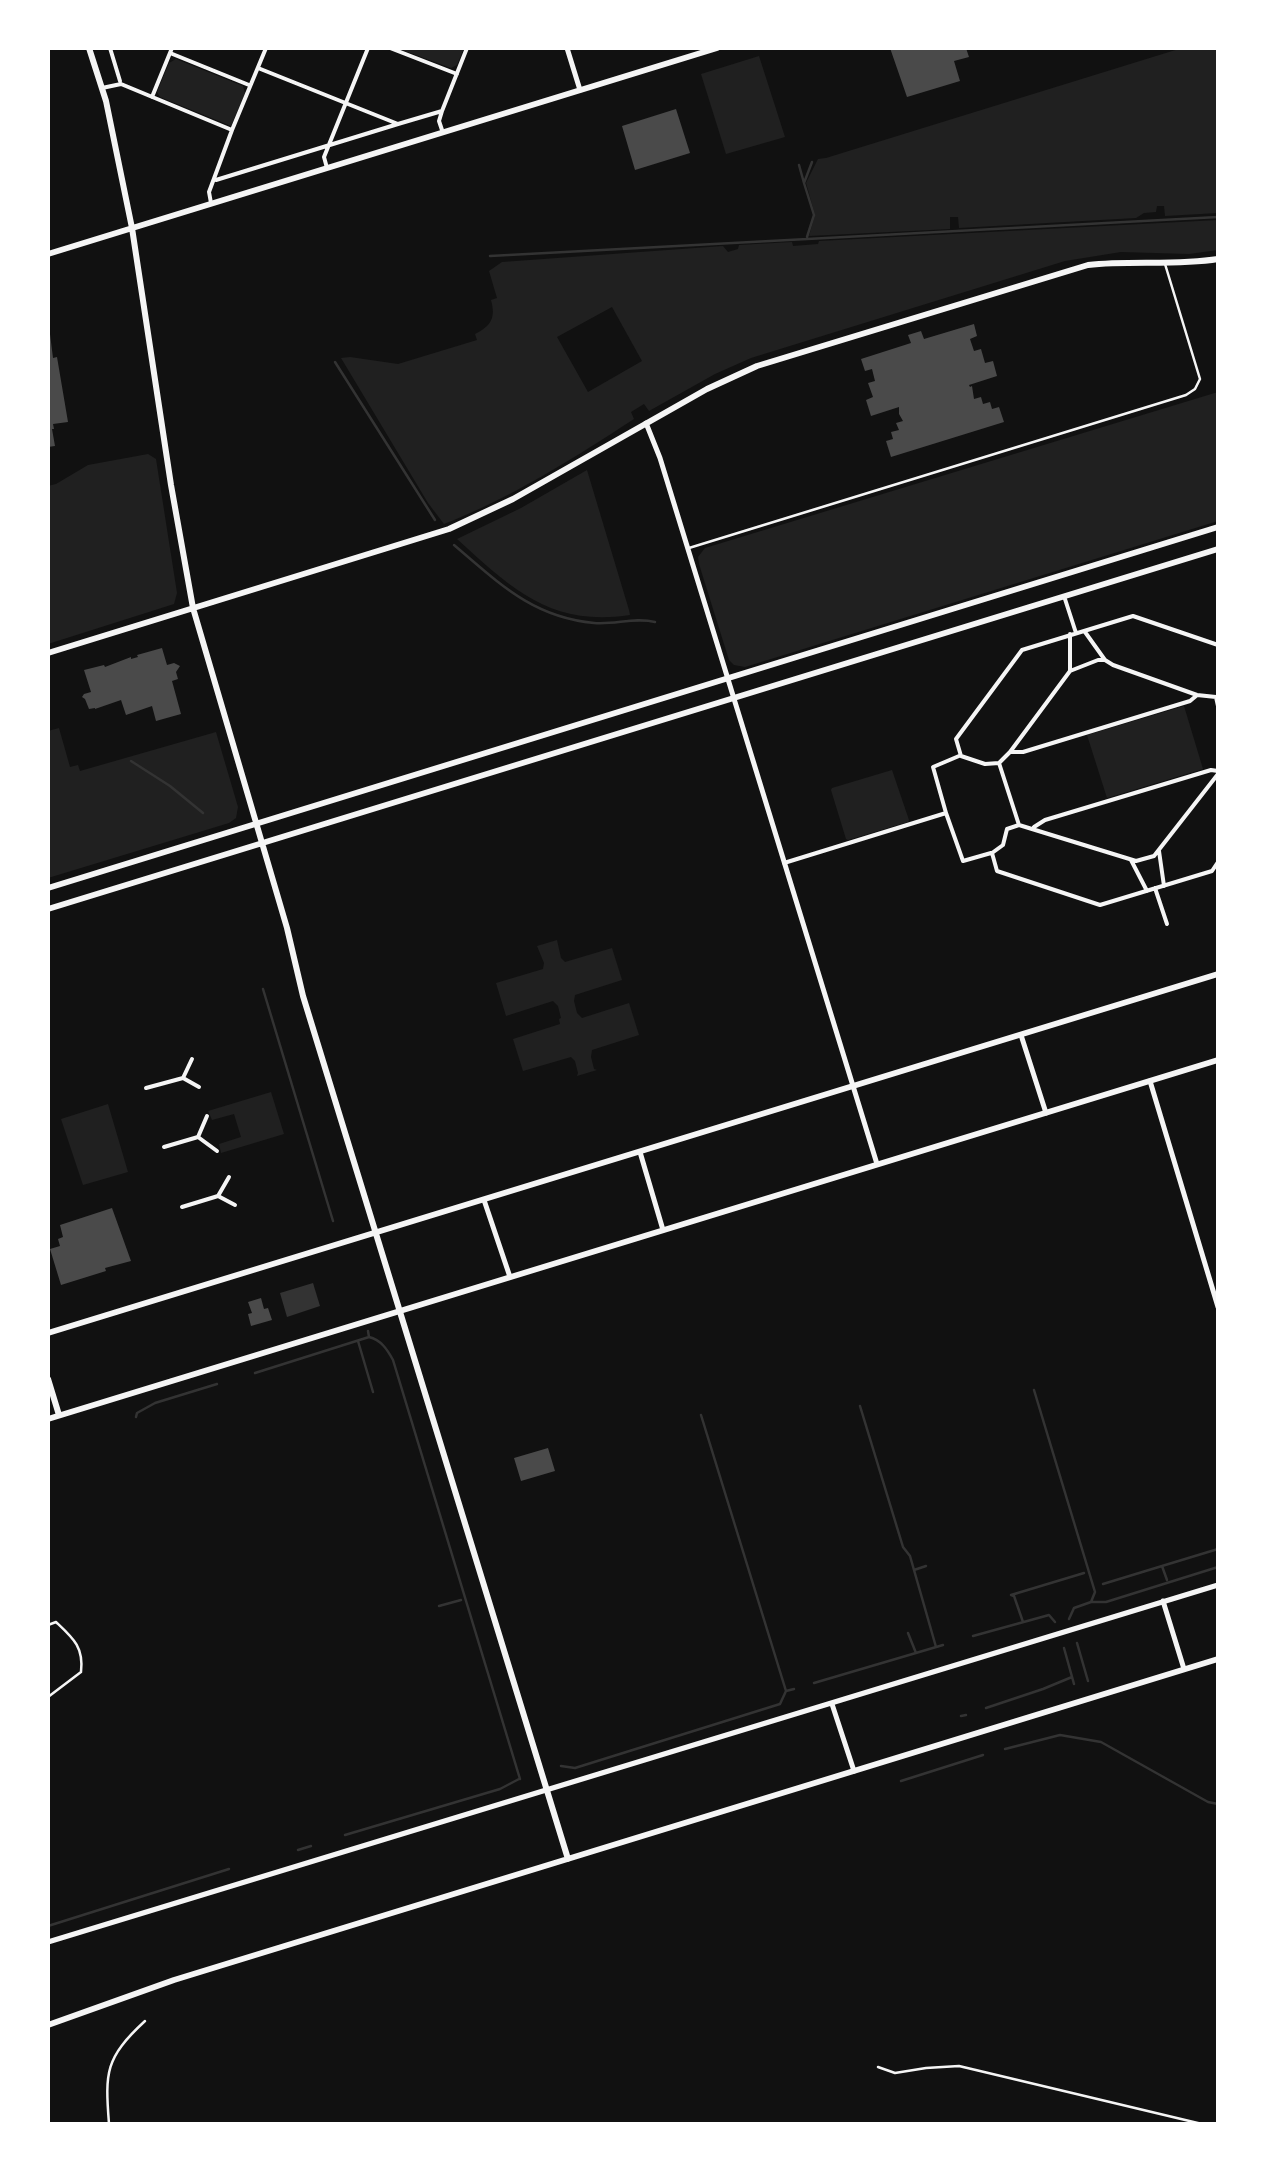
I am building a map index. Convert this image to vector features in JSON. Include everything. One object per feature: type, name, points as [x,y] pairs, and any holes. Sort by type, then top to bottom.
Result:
[{"type":"street","points":[[91,48],[132,228],[170,485],[193,608],[287,928],[303,996],[568,1859]]},
{"type":"street","points":[[110,48],[121,84]]},
{"type":"street","points":[[212,203],[209,192],[266,48]]},
{"type":"street","points":[[327,168],[324,157],[368,48]]},
{"type":"street","points":[[390,48],[457,74]]},
{"type":"street","points":[[442,132],[439,121],[467,48]]},
{"type":"street","points":[[567,48],[580,90]]},
{"type":"street","points":[[679,48],[682,58]]},
{"type":"street","points":[[48,254],[716,48]]},
{"type":"street","points":[[152,97],[171,50],[250,86]]},
{"type":"street","points":[[258,68],[398,124]]},
{"type":"street","points":[[102,88],[121,84],[232,130]]},
{"type":"street","points":[[213,181],[442,111]]},
{"type":"street","points":[[48,653],[449,529],[513,499],[706,389],[757,366],[1088,265],[1218,259]]},
{"type":"street","points":[[646,423],[877,1164]]},
{"type":"street","points":[[48,888],[1218,527]]},
{"type":"street","points":[[48,909],[1218,549]]},
{"type":"street","points":[[1064,596],[1073,634],[1070,671]]},
{"type":"street","points":[[961,756],[956,739],[1022,650],[1133,616],[1218,646]]},
{"type":"street","points":[[1084,630],[1113,666],[1197,696],[1217,696],[1218,706]]},
{"type":"street","points":[[1034,828],[1045,820],[1210,770],[1218,772],[1154,856],[1131,860],[1019,824],[1007,829],[1003,844],[992,853],[963,861],[933,767],[961,756],[986,764],[999,763],[1070,671],[1105,660]]},
{"type":"street","points":[[1010,752],[1022,752],[1197,696]]},
{"type":"street","points":[[999,763],[1019,824]]},
{"type":"street","points":[[784,863],[946,813]]},
{"type":"street","points":[[1158,850],[1164,886]]},
{"type":"street","points":[[992,853],[997,871],[1100,906],[1212,871],[1218,862]]},
{"type":"street","points":[[1131,860],[1147,891]]},
{"type":"street","points":[[1155,888],[1168,924]]},
{"type":"street","points":[[48,1333],[1218,974]]},
{"type":"street","points":[[1021,1035],[1046,1113]]},
{"type":"street","points":[[183,1078],[192,1060]]},
{"type":"street","points":[[48,1419],[1218,1060]]},
{"type":"street","points":[[146,1088],[183,1078],[199,1087]]},
{"type":"street","points":[[1150,1081],[1218,1306]]},
{"type":"street","points":[[198,1137],[206,1116]]},
{"type":"street","points":[[164,1148],[198,1137]]},
{"type":"street","points":[[198,1137],[217,1150]]},
{"type":"street","points":[[640,1152],[664,1230]]},
{"type":"street","points":[[182,1207],[218,1196],[229,1177]]},
{"type":"street","points":[[218,1196],[234,1205]]},
{"type":"street","points":[[484,1200],[510,1277]]},
{"type":"street","points":[[48,1378],[59,1416]]},
{"type":"street","points":[[48,1942],[1218,1585]]},
{"type":"street","points":[[1163,1601],[1184,1669]]},
{"type":"street","points":[[48,2025],[174,1980],[1218,1659]]},
{"type":"street","points":[[832,1704],[854,1771]]},
{"type":"lane","points":[[688,549],[1186,395],[1200,379],[1165,263]]},
{"type":"lane","points":[[48,1625],[56,1622],[78,1642],[82,1658],[80,1672],[48,1696]]},
{"type":"lane","points":[[109,2124],[106,2085],[112,2057],[145,2021]]},
{"type":"lane","points":[[878,2068],[895,2073],[958,2066],[1202,2124]]},
{"type":"shaded area","points":[[397,48],[464,48],[457,65],[451,68]]},
{"type":"shaded area","points":[[1182,48],[1218,48],[1218,213],[1165,216],[1164,206],[1157,206],[1156,212],[1136,218],[959,228],[958,217],[950,217],[950,229],[809,236],[815,215],[806,183],[818,159]]},
{"type":"shaded area","points":[[759,56],[785,137],[726,154],[701,74]]},
{"type":"shaded area","points":[[176,59],[243,86],[245,93],[231,126],[160,97],[157,92],[169,63]]},
{"type":"shaded area","points":[[1218,220],[1218,250],[1189,254],[1121,252],[1065,261],[751,358],[649,411],[644,404],[631,412],[634,419],[565,463],[444,524],[341,358],[398,364],[477,340],[475,334],[492,317],[491,300],[497,298],[489,271],[502,262],[723,246],[728,252],[739,245],[792,242],[793,246],[819,241]],"holes":[[[612,307],[642,361],[588,392],[557,337]]]},
{"type":"shaded area","points":[[1218,392],[1218,521],[745,667],[729,660],[699,564],[698,557],[705,548]]},
{"type":"shaded area","points":[[148,454],[156,459],[177,593],[174,604],[48,644],[48,486],[88,465]]},
{"type":"shaded area","points":[[587,470],[630,615],[577,615],[534,600],[496,574],[457,539]]},
{"type":"shaded area","points":[[1184,706],[1203,769],[1107,798],[1087,735]]},
{"type":"shaded area","points":[[59,728],[70,767],[78,765],[80,771],[216,732],[238,807],[236,818],[48,878],[48,731]]},
{"type":"shaded area","points":[[892,770],[908,822],[846,839],[832,788]]},
{"type":"shaded area","points":[[557,940],[565,962],[612,948],[622,980],[575,995],[577,1013],[582,1018],[629,1003],[639,1035],[592,1050],[597,1070],[577,1076],[571,1057],[523,1071],[513,1039],[560,1024],[558,1006],[553,1001],[506,1016],[496,983],[543,969],[537,946]]},
{"type":"shaded area","points":[[271,1092],[284,1134],[221,1153],[219,1144],[241,1137],[234,1114],[212,1120],[208,1111]]},
{"type":"shaded area","points":[[108,1104],[128,1172],[83,1185],[61,1119]]},
{"type":"shaded area","points":[[313,1283],[320,1306],[287,1317],[280,1293]]},
{"type":"building","points":[[890,48],[966,48],[969,57],[954,61],[960,81],[907,97]]},
{"type":"building","points":[[676,109],[690,153],[635,170],[622,126]]},
{"type":"building","points":[[974,324],[977,336],[970,339],[974,351],[981,349],[985,363],[993,361],[997,376],[969,385],[974,399],[981,397],[983,404],[990,402],[992,409],[999,407],[1004,422],[891,457],[886,441],[893,439],[891,432],[899,430],[896,423],[903,421],[899,407],[871,416],[866,400],[873,397],[868,383],[875,381],[872,369],[865,371],[861,359],[911,343],[908,335],[921,331],[924,339]]},
{"type":"building","points":[[48,334],[53,358],[57,357],[68,422],[53,424],[55,446],[48,447]]},
{"type":"building","points":[[162,648],[167,665],[180,666],[176,672],[178,679],[172,681],[181,714],[156,721],[152,706],[126,715],[121,700],[89,709],[82,697],[91,692],[84,670]]},
{"type":"building","points":[[112,1208],[131,1261],[61,1285],[50,1249],[60,1246],[60,1225]]},
{"type":"building","points":[[261,1298],[272,1320],[251,1326],[248,1302]]},
{"type":"building","points":[[548,1448],[555,1471],[521,1481],[514,1458]]},
{"type":"waterway","points":[[807,237],[814,215],[804,183],[812,162]]},
{"type":"waterway","points":[[799,165],[804,183]]},
{"type":"waterway","points":[[490,256],[1218,217]]},
{"type":"waterway","points":[[335,362],[435,520]]},
{"type":"waterway","points":[[454,545],[518,596],[552,614],[594,623],[655,622]]},
{"type":"waterway","points":[[131,761],[203,813]]},
{"type":"waterway","points":[[263,989],[333,1221]]},
{"type":"waterway","points":[[255,1373],[369,1337],[368,1331]]},
{"type":"waterway","points":[[369,1337],[377,1340],[393,1360],[520,1779]]},
{"type":"waterway","points":[[358,1341],[373,1392]]},
{"type":"waterway","points":[[136,1417],[155,1403],[217,1384]]},
{"type":"waterway","points":[[1034,1390],[1095,1592],[1091,1602],[1074,1608],[1069,1619]]},
{"type":"waterway","points":[[860,1406],[936,1647]]},
{"type":"waterway","points":[[701,1415],[786,1691],[794,1689]]},
{"type":"waterway","points":[[1167,1580],[1162,1566],[1218,1549]]},
{"type":"waterway","points":[[914,1570],[926,1566]]},
{"type":"waterway","points":[[1103,1584],[1162,1566]]},
{"type":"waterway","points":[[1091,1602],[1106,1602],[1218,1567]]},
{"type":"waterway","points":[[1023,1622],[1011,1595],[1084,1573]]},
{"type":"waterway","points":[[439,1606],[461,1600]]},
{"type":"waterway","points":[[973,1636],[1049,1615],[1055,1622]]},
{"type":"waterway","points":[[908,1633],[916,1653]]},
{"type":"waterway","points":[[1077,1643],[1088,1681]]},
{"type":"waterway","points":[[814,1683],[943,1645]]},
{"type":"waterway","points":[[1064,1648],[1074,1684]]},
{"type":"waterway","points":[[986,1708],[1072,1677]]},
{"type":"waterway","points":[[561,1766],[575,1768],[780,1704],[786,1691]]},
{"type":"waterway","points":[[961,1716],[966,1715]]},
{"type":"waterway","points":[[1005,1749],[1060,1735],[1101,1742],[1218,1804]]},
{"type":"waterway","points":[[901,1781],[983,1755]]},
{"type":"waterway","points":[[345,1835],[500,1789],[519,1779]]},
{"type":"waterway","points":[[298,1850],[311,1846]]},
{"type":"waterway","points":[[48,1926],[229,1869]]}]
